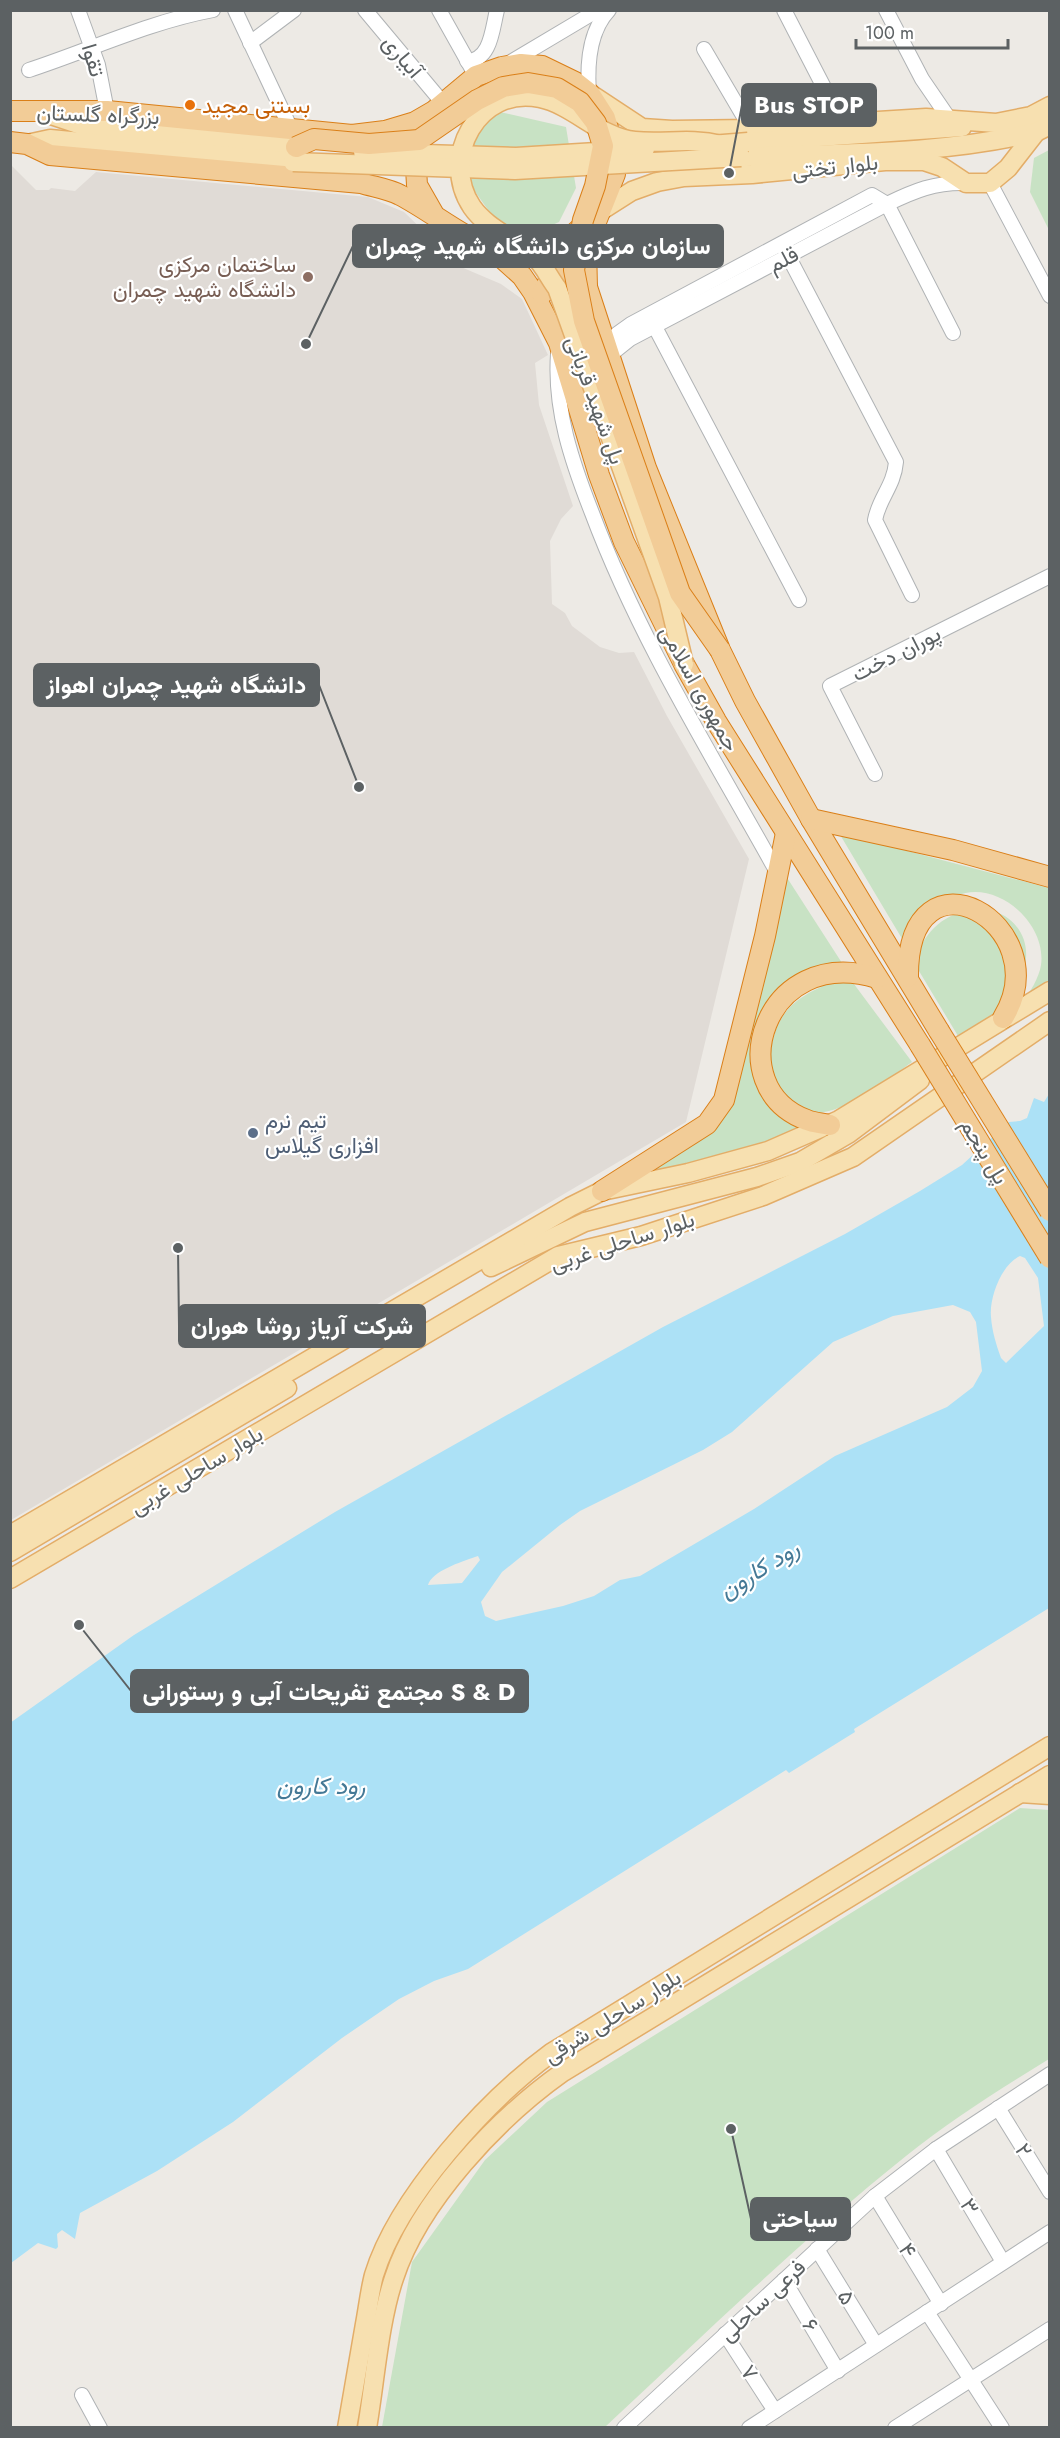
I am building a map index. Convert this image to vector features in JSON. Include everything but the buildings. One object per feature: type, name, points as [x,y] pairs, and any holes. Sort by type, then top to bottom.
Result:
[{"type":"highway","name":"بزرگراه گلستان","points":[[10,111],[107,111],[290,127],[352,135],[385,131],[415,122],[438,106],[472,69],[521,64],[542,66],[575,82],[589,93]]},
{"type":"highway","name":"پل شهید قربانی","points":[[294,154],[314,139],[369,144],[419,140],[477,100],[503,87],[528,83],[557,88],[580,102],[596,123],[603,146],[595,186],[583,220],[574,270],[584,321],[680,594],[720,650]]},
{"type":"highway","points":[[19,143],[50,154],[361,183],[398,194],[473,241],[492,249],[519,254],[543,250],[564,242],[599,212],[615,174],[613,145],[605,118],[589,93]]},
{"type":"highway","points":[[437,217],[421,194],[414,166],[418,136],[438,106]]},
{"type":"highway","name":"جمهوری اسلامی","points":[[599,212],[586,247],[587,287],[646,468],[720,650],[745,701],[811,819],[939,1031]]},
{"type":"highway","name":"جمهوری اسلامی","points":[[492,249],[522,276],[540,302],[559,343],[599,475],[624,542],[684,664],[786,833],[920,1046]]},
{"type":"highway","points":[[540,302],[543,290],[550,279],[558,275],[574,278],[587,287]]},
{"type":"highway","points":[[811,819],[953,850],[1050,878]]},
{"type":"highway","points":[[602,1191],[707,1124],[724,1100],[786,833]]},
{"type":"highway","points":[[908,977],[908,955],[915,934],[930,917],[950,907],[972,904],[994,909],[1012,921],[1025,939],[1031,961],[1029,983],[1019,1003],[1003,1018]]},
{"type":"highway","points":[[830,1125],[806,1120],[784,1107],[768,1086],[760,1062],[762,1040],[767,1024],[785,995],[806,980],[830,972],[857,972],[878,978]]},
{"type":"highway","name":"پل پنجم","points":[[939,1031],[1050,1211]]},
{"type":"highway","name":"پل پنجم","points":[[920,1046],[1050,1258]]},
{"type":"main road","name":"بلوار تختی","points":[[589,93],[642,128],[701,131],[747,143],[948,117],[996,123],[1031,116],[1050,106]]},
{"type":"main road","name":"پل شهید قربانی","points":[[684,664],[668,597],[557,288],[536,258],[492,226],[472,207],[459,176],[460,149],[467,133],[490,106],[510,98],[539,98],[564,107],[626,139],[699,139],[721,145]]},
{"type":"main road","points":[[41,111],[81,125],[294,154]]},
{"type":"main road","points":[[19,143],[50,139],[515,170],[747,143],[937,130],[996,123]]},
{"type":"main road","points":[[747,143],[905,150],[997,141],[1043,128]]},
{"type":"main road","points":[[966,183],[990,183],[1008,168],[1043,128]]},
{"type":"main road","points":[[701,131],[686,138],[680,153],[685,168],[705,177]]},
{"type":"main road","name":"پل شهید قربانی","points":[[294,154],[516,157],[747,143]]},
{"type":"main road","name":"بلوار تختی","points":[[599,212],[632,191],[657,182],[885,161],[924,161],[942,167],[966,183]]},
{"type":"main road","name":"بلوار ساحلی غربی","points":[[10,1536],[602,1191],[738,1160],[776,1148],[830,1125],[1050,991]]},
{"type":"main road","name":"بلوار ساحلی غربی","points":[[10,1579],[558,1256],[641,1236],[763,1196],[853,1157],[1050,1021]]},
{"type":"main road","name":"بلوار ساحلی غربی","points":[[10,1552],[502,1260],[552,1240],[585,1222],[717,1188],[800,1162],[848,1134],[900,1098],[973,1037]]},
{"type":"main road","name":"بلوار ساحلی شرقی","points":[[347,2427],[374,2276],[389,2238],[417,2195],[485,2109],[516,2078],[551,2053],[1050,1746]]},
{"type":"main road","name":"بلوار ساحلی شرقی","points":[[367,2427],[393,2280],[407,2246],[438,2198],[500,2123],[530,2096],[563,2072],[1050,1775]]},
{"type":"main road","points":[[989,1784],[1002,1804]]},
{"type":"main road","points":[[1020,1793],[1050,1795]]},
{"type":"street","name":"تقوا","points":[[78,10],[92,49],[107,111]]},
{"type":"street","points":[[29,70],[92,49],[158,23],[213,10]]},
{"type":"street","points":[[234,10],[290,127]]},
{"type":"street","points":[[250,43],[294,10]]},
{"type":"street","name":"آبیاری","points":[[365,10],[438,106]]},
{"type":"street","points":[[439,10],[472,69],[485,54],[497,10]]},
{"type":"street","points":[[502,67],[577,15],[598,10]]},
{"type":"street","points":[[589,93],[590,51],[603,17],[609,10]]},
{"type":"street","points":[[784,10],[831,101]]},
{"type":"street","points":[[886,10],[922,79],[948,117]]},
{"type":"street","points":[[704,49],[747,143]]},
{"type":"street","name":"قلم","points":[[609,357],[630,339],[887,204],[923,187],[944,183],[966,183]]},
{"type":"street","points":[[990,183],[1050,296]]},
{"type":"street","points":[[609,357],[617,334],[631,324],[872,195],[887,204],[953,333]]},
{"type":"street","points":[[781,244],[896,462],[894,479],[877,510],[875,520],[912,595]]},
{"type":"street","points":[[655,327],[799,600]]},
{"type":"street","points":[[559,343],[559,405],[572,461],[606,550],[681,708],[777,874]]},
{"type":"street","name":"پوران دخت","points":[[875,774],[830,686],[1050,576]]},
{"type":"street","name":"فرعی ساحلی","points":[[630,2426],[875,2196],[936,2150],[1050,2074]]},
{"type":"street","name":"۲","points":[[998,2108],[1050,2192]]},
{"type":"street","name":"۳","points":[[936,2150],[1004,2262]]},
{"type":"street","name":"۴","points":[[875,2196],[941,2304]]},
{"type":"street","points":[[748,2427],[1050,2232]]},
{"type":"street","name":"۵","points":[[817,2249],[876,2345]]},
{"type":"street","name":"۶","points":[[784,2280],[838,2371]]},
{"type":"street","points":[[927,2312],[1002,2427]]},
{"type":"street","points":[[895,2427],[1050,2329]]},
{"type":"street","name":"۷","points":[[726,2334],[775,2411]]},
{"type":"street","points":[[82,2395],[100,2427]]},
{"type":"shaded area","points":[[10,164],[36,190],[51,188],[75,191],[96,172],[368,197],[404,212],[461,267],[501,284],[522,299],[548,355],[535,363],[539,405],[573,506],[561,519],[550,541],[552,604],[565,613],[572,626],[600,647],[619,653],[634,652],[667,716],[749,859],[686,1122],[11,1520]]},
{"type":"green space","points":[[500,112],[566,127],[576,188],[559,222],[528,236],[496,221],[471,186],[472,145],[480,122]]},
{"type":"green space","points":[[1049,150],[1049,230],[1030,192],[1034,158]]},
{"type":"green space","points":[[839,833],[1049,888],[1049,985],[1023,1002],[1040,970],[1041,949],[1036,934],[1016,908],[987,893],[971,892],[956,896],[936,911],[904,942]]},
{"type":"green space","points":[[784,873],[842,963],[803,976],[753,1061],[754,1074],[770,1106],[789,1120],[813,1128],[709,1162],[634,1176],[719,1122]]},
{"type":"green space","points":[[979,907],[1006,917],[1019,930],[1024,941],[1025,967],[1015,991],[998,1012],[958,1036],[913,961],[925,939],[938,924],[955,914]]},
{"type":"green space","points":[[848,976],[912,1062],[856,1100],[839,1108],[808,1113],[795,1107],[768,1074],[774,1035],[788,1009],[799,1000],[812,991]]},
{"type":"green space","points":[[1020,1808],[1049,1810],[1049,2059],[940,2130],[867,2188],[753,2288],[605,2427],[382,2427],[412,2262],[485,2160],[547,2102]]},
{"type":"water","name":"رود کارون","points":[[1049,1094],[1049,1608],[854,1729],[855,1732],[789,1773],[786,1770],[468,1969],[434,1981],[399,1999],[342,2038],[233,2122],[157,2171],[80,2213],[75,2239],[62,2230],[57,2234],[58,2247],[56,2249],[38,2243],[11,2263],[10,1723],[134,1635],[335,1512],[663,1327],[845,1234],[920,1191],[962,1165],[1009,1122],[1027,1118],[1034,1098],[1044,1102]],"holes":[[[1020,1256],[1025,1258],[1038,1278],[1044,1326],[1006,1363],[1001,1358],[996,1343],[992,1322],[992,1300],[1002,1274]],[[953,1305],[970,1312],[976,1322],[982,1371],[973,1387],[947,1407],[835,1456],[754,1509],[640,1576],[620,1580],[594,1596],[563,1606],[496,1621],[485,1616],[481,1602],[502,1572],[560,1525],[580,1511],[703,1450],[732,1432],[833,1342],[893,1316]],[[478,1556],[480,1560],[462,1583],[428,1585],[435,1575],[455,1564]]]},
{"type":"place","name":"بستنی مجید","points":[[190,105]]},
{"type":"place","name":"Bus STOP","points":[[729,173]]},
{"type":"place","name":"ساختمان مرکزی دانشگاه شهید چمران","points":[[308,277]]},
{"type":"place","name":"سازمان مرکزی دانشگاه شهید چمران","points":[[306,344]]},
{"type":"place","name":"دانشگاه شهید چمران اهواز","points":[[359,787]]},
{"type":"place","name":"تیم نرم افزاری گیلاس","points":[[253,1133]]},
{"type":"place","name":"شرکت آریاز روشا هوران","points":[[178,1248]]},
{"type":"place","name":"مجتمع تفریحات آبی و رستورانی S & D","points":[[79,1625]]},
{"type":"place","name":"سیاحتی","points":[[731,2129]]}]
